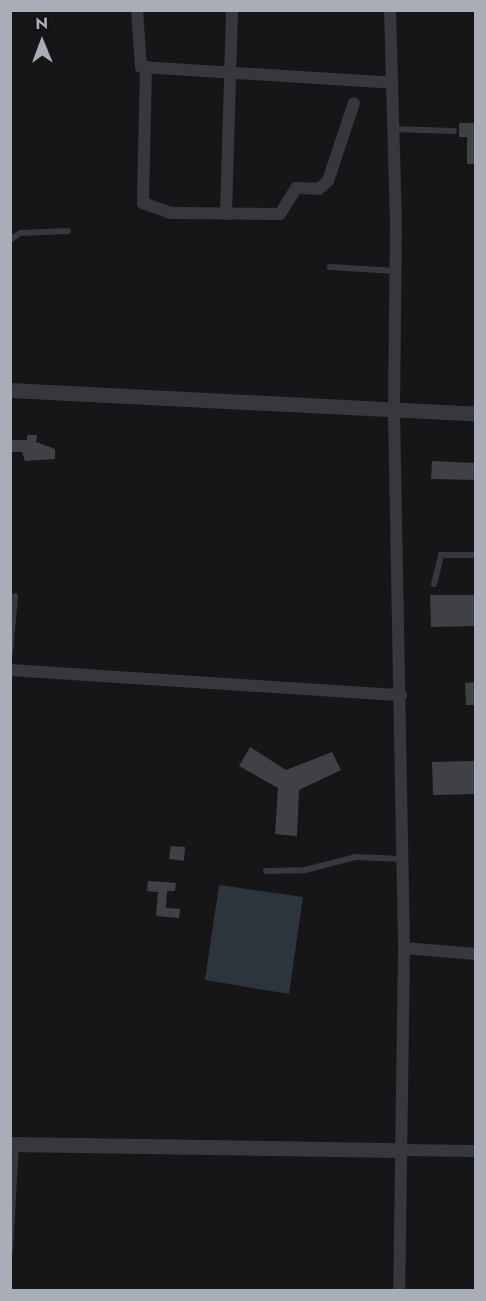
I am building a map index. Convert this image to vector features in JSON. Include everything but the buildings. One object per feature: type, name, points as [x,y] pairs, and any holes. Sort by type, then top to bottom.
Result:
[{"type":"street","points":[[137,10],[138,62],[146,68],[392,83]]},
{"type":"street","points":[[226,214],[232,74],[232,10]]},
{"type":"street","points":[[390,10],[396,271],[394,412],[404,948],[399,1290]]},
{"type":"street","points":[[146,68],[143,204],[170,213],[280,214],[296,188],[323,187],[354,103]]},
{"type":"street","points":[[10,390],[394,412],[476,414]]},
{"type":"street","points":[[10,670],[401,695]]},
{"type":"street","points":[[404,948],[476,954]]},
{"type":"street","points":[[13,1144],[476,1151]]},
{"type":"lane","points":[[393,129],[454,130]]},
{"type":"lane","points":[[10,240],[20,234],[68,231]]},
{"type":"lane","points":[[330,267],[396,271]]},
{"type":"lane","points":[[435,584],[441,555],[476,555]]},
{"type":"lane","points":[[10,653],[15,596]]},
{"type":"lane","points":[[267,871],[305,870],[356,858],[403,859]]},
{"type":"lane","points":[[10,1250],[13,1144]]},
{"type":"shaded area","points":[[219,885],[303,897],[289,994],[205,980]]}]
